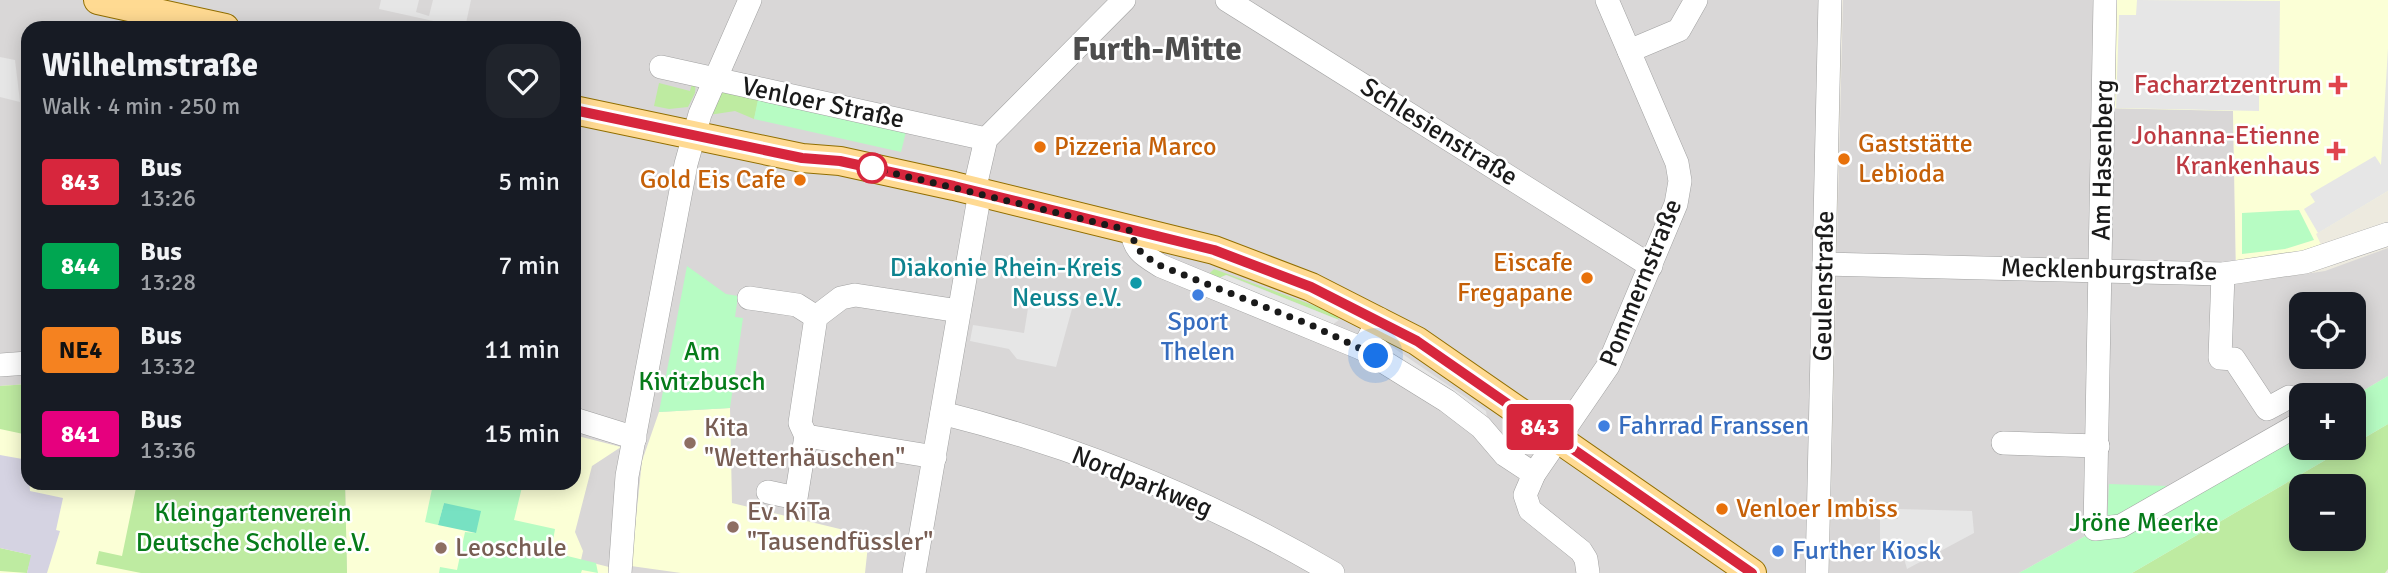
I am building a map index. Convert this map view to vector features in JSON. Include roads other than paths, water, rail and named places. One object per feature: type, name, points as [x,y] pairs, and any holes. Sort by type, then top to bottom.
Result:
[{"type":"main road","points":[[97,0],[193,21]]},
{"type":"main road","name":"Venloer Straße","points":[[581,111],[802,158],[840,161],[977,191],[1236,258],[1311,287],[1379,319],[1417,341],[1752,573]]},
{"type":"street","points":[[620,573],[626,490],[693,135],[750,0]]},
{"type":"street","points":[[914,573],[986,139],[1124,0]]},
{"type":"street","name":"Schlesienstraße","points":[[1227,0],[1651,267]]},
{"type":"street","name":"Pommernstraße","points":[[1558,440],[1608,366],[1676,204],[1679,172],[1607,0]]},
{"type":"street","points":[[1629,51],[1679,30],[1696,0]]},
{"type":"street","name":"Geulenstraße","points":[[1817,573],[1830,0]]},
{"type":"street","name":"Am Hasenberg","points":[[2105,0],[2102,270],[2095,529],[2121,526],[2289,430]]},
{"type":"street","name":"Venloer Straße","points":[[661,67],[986,139]]},
{"type":"street","points":[[1132,231],[1133,244],[1142,255],[1161,266],[1363,349],[1482,427],[1505,455],[1534,474]]},
{"type":"street","name":"Mecklenburgstraße","points":[[1824,264],[2223,274],[2305,262],[2388,234]]},
{"type":"street","points":[[2223,274],[2220,358],[2234,359],[2267,410],[2289,397]]},
{"type":"street","points":[[768,492],[796,498],[806,436],[800,423],[816,317],[841,298],[855,295],[959,311]]},
{"type":"street","points":[[749,298],[797,305],[816,317]]},
{"type":"street","points":[[1363,349],[1379,319]]},
{"type":"street","points":[[0,365],[21,364]]},
{"type":"street","name":"Nordparkweg","points":[[942,413],[1000,427],[1208,507],[1269,536],[1333,573]]},
{"type":"street","points":[[581,421],[635,438]]},
{"type":"street","points":[[806,436],[935,457]]},
{"type":"street","points":[[1558,440],[1527,486],[1526,505],[1581,551],[1586,559],[1588,573]]},
{"type":"street","points":[[2003,443],[2098,446]]},
{"type":"place","name":"Facharztzentrum","points":[[2338,85]]},
{"type":"place","name":"Pizzeria Marco","points":[[1040,147]]},
{"type":"place","name":"Johanna-Etienne Krankenhaus","points":[[2336,151]]},
{"type":"place","name":"Gaststätte Lebioda","points":[[1844,159]]},
{"type":"place","name":"Gold Eis Cafe","points":[[800,180]]},
{"type":"place","name":"Eiscafe Fregapane","points":[[1587,278]]},
{"type":"place","name":"Diakonie Rhein-Kreis Neuss e.V.","points":[[1136,283]]},
{"type":"place","name":"Sport Thelen","points":[[1198,295]]},
{"type":"place","name":"Fahrrad Franssen","points":[[1604,426]]},
{"type":"place","name":"Kita \"Wetterhäuschen\"","points":[[690,443]]},
{"type":"place","name":"Venloer Imbiss","points":[[1722,509]]},
{"type":"place","name":"Ev. KiTa \"Tausendfüssler\"","points":[[733,527]]},
{"type":"place","name":"Leoschule","points":[[441,548]]},
{"type":"place","name":"Further Kiosk","points":[[1778,551]]},
{"type":"district","name":"Furth-Mitte","points":[[1157,49]]},
{"type":"park label","name":"Am Kivitzbusch","points":[[702,367]]},
{"type":"park label","name":"Jröne Meerke","points":[[2144,523]]},
{"type":"park label","name":"Kleingartenverein Deutsche Scholle e.V.","points":[[253,528]]}]
